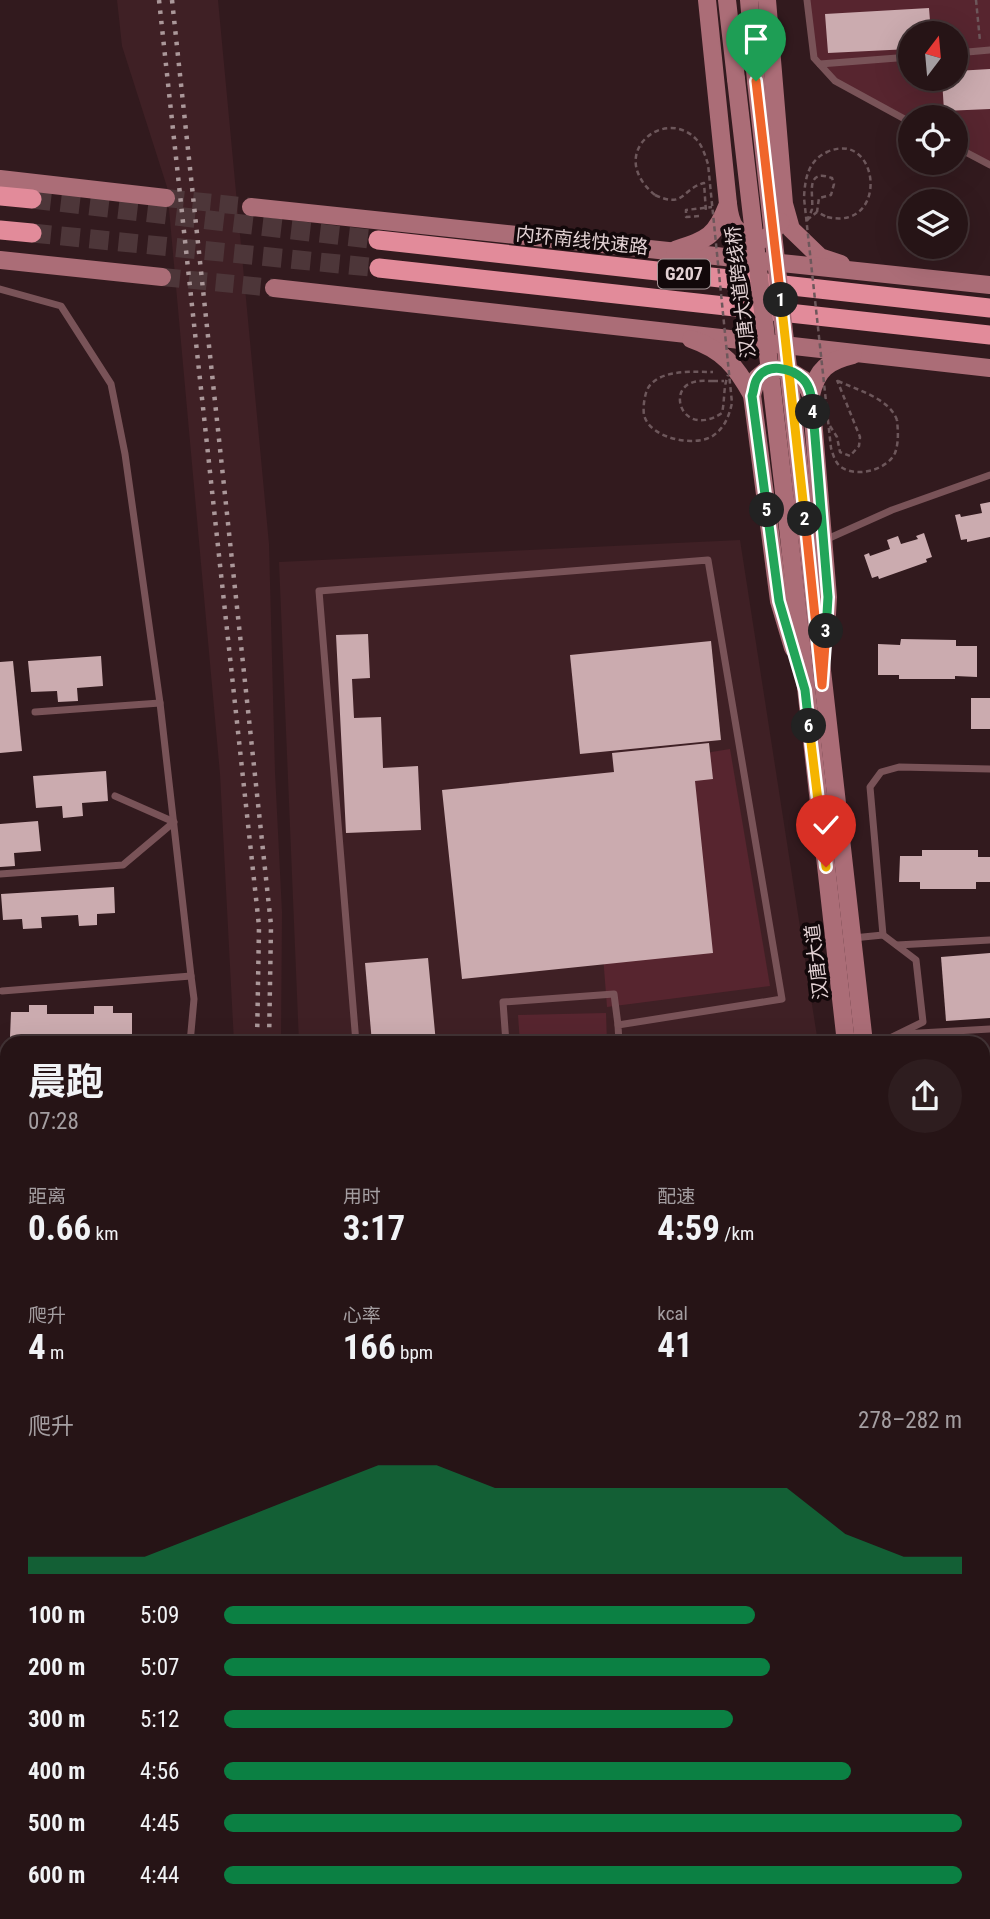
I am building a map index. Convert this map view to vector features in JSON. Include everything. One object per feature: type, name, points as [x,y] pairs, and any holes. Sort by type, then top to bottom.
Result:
[{"type":"highway","points":[[0,195],[32,199]]},
{"type":"highway","points":[[0,230],[32,233]]},
{"type":"highway","name":"内环南线快速路","points":[[378,240],[990,308]]},
{"type":"highway","name":"G207","points":[[379,268],[990,335]]},
{"type":"main road","points":[[670,252],[699,242],[719,228],[720,205],[707,0]]},
{"type":"main road","name":"汉唐大道跨线桥","points":[[727,0],[794,501]]},
{"type":"main road","name":"汉唐大道跨线桥","points":[[749,0],[794,501]]},
{"type":"main road","points":[[767,0],[785,204],[791,229],[801,226],[820,257],[861,272]]},
{"type":"main road","points":[[0,178],[166,198]]},
{"type":"main road","points":[[720,205],[730,223],[741,235],[758,241],[769,236],[781,222],[785,204]]},
{"type":"main road","points":[[251,207],[990,285]]},
{"type":"main road","points":[[0,260],[162,277]]},
{"type":"main road","points":[[274,288],[990,368]]},
{"type":"main road","points":[[668,331],[710,346],[737,368],[752,396],[779,601],[814,687]]},
{"type":"main road","points":[[814,687],[828,597],[811,395],[814,381],[822,370],[835,360],[862,353]]},
{"type":"main road","points":[[752,396],[757,378],[768,369],[786,369],[804,380],[811,395]]},
{"type":"main road","name":"汉唐大道","points":[[794,501],[814,687],[845,1036]]},
{"type":"main road","name":"汉唐大道","points":[[814,687],[852,938],[863,1036]]},
{"type":"lane","points":[[807,0],[814,58],[835,81],[898,115]]},
{"type":"lane","points":[[968,52],[990,50]]},
{"type":"lane","points":[[820,64],[898,58]]},
{"type":"lane","points":[[968,153],[990,165]]},
{"type":"lane","points":[[0,289],[61,306],[111,384],[125,454],[160,703],[194,999],[191,1036]]},
{"type":"lane","points":[[823,541],[892,510],[990,475]]},
{"type":"lane","points":[[355,1036],[319,592],[708,560],[782,999],[618,1025]]},
{"type":"lane","points":[[35,712],[160,703]]},
{"type":"lane","points":[[883,935],[870,787],[881,772],[899,768],[990,769]]},
{"type":"lane","points":[[115,796],[174,822]]},
{"type":"lane","points":[[0,874],[123,865],[174,822]]},
{"type":"lane","points":[[852,938],[883,935],[916,960],[923,1022],[894,1036]]},
{"type":"lane","points":[[897,945],[990,940]]},
{"type":"lane","points":[[2,990],[191,976]]},
{"type":"lane","points":[[505,1036],[503,1002],[614,994],[619,1036]]},
{"type":"lane","points":[[898,1034],[990,1029]]},
{"type":"path","points":[[976,0],[981,51]]},
{"type":"path","points":[[706,220],[704,183],[675,200],[666,200],[645,187],[637,175],[635,155],[643,139],[656,131],[670,128],[683,131],[696,138],[708,164],[720,205],[732,403],[722,429],[712,438],[698,441],[679,440],[658,432],[644,417],[648,385],[660,377],[677,373],[713,372]]},
{"type":"path","points":[[817,212],[839,220],[854,215],[863,207],[870,193],[872,178],[868,166],[860,156],[849,150],[834,149],[817,157],[809,167],[805,183],[801,226],[835,459],[841,467],[857,472],[870,471],[883,465],[894,455],[899,432],[895,414],[884,403],[838,381]]},
{"type":"path","points":[[817,177],[832,178],[834,184],[831,195],[819,198],[817,212],[801,226],[812,208],[810,189],[813,181],[817,177]]},
{"type":"path","points":[[699,216],[686,218],[685,210],[720,205]]},
{"type":"path","points":[[829,423],[837,436],[838,446],[844,455],[850,456],[855,452],[860,437],[831,363]]},
{"type":"path","points":[[713,381],[691,383],[685,387],[680,405],[691,419],[703,422],[722,413],[725,402],[724,384],[729,372]]},
{"type":"shaded area","points":[[117,0],[218,0],[269,544],[282,912],[281,1036],[234,1036],[220,774],[167,187],[122,46]]},
{"type":"shaded area","points":[[807,0],[990,0],[990,165],[968,153],[968,105],[898,105],[898,115],[835,81],[814,58]]},
{"type":"shaded area","points":[[740,540],[817,1036],[299,1036],[279,562]]},
{"type":"shaded area","points":[[730,749],[770,986],[607,1007],[603,955],[674,758]]},
{"type":"shaded area","points":[[606,1013],[607,1036],[520,1036],[518,1015]]},
{"type":"building","points":[[929,8],[930,21],[898,21],[898,50],[828,53],[825,14]]},
{"type":"building","points":[[990,69],[990,109],[968,110],[968,105],[944,105],[943,91],[968,91],[968,70]]},
{"type":"building","points":[[990,502],[990,537],[967,542],[967,539],[961,540],[955,515],[960,514],[961,517],[982,513],[980,504]]},
{"type":"building","points":[[924,533],[932,557],[926,559],[927,562],[879,579],[878,576],[872,578],[864,555],[869,553],[870,556],[890,549],[887,540],[898,536],[901,544],[918,539],[916,536]]},
{"type":"building","points":[[368,634],[370,678],[352,679],[354,718],[381,717],[383,768],[418,766],[421,830],[346,833],[336,635]]},
{"type":"building","points":[[901,639],[956,640],[956,646],[977,646],[977,677],[899,679],[899,675],[878,675],[878,644],[900,645]]},
{"type":"building","points":[[711,641],[721,740],[580,754],[570,655]]},
{"type":"building","points":[[101,656],[103,686],[77,688],[78,701],[58,702],[57,691],[31,692],[28,661]]},
{"type":"building","points":[[13,661],[22,751],[0,753],[0,662]]},
{"type":"building","points":[[971,698],[990,698],[990,729],[971,729]]},
{"type":"building","points":[[709,743],[713,779],[695,781],[713,953],[462,979],[442,790],[614,772],[612,753]]},
{"type":"building","points":[[106,771],[108,801],[82,803],[83,816],[63,818],[62,806],[36,808],[33,776]]},
{"type":"building","points":[[38,821],[41,851],[14,853],[15,866],[0,867],[0,824]]},
{"type":"building","points":[[922,850],[978,850],[978,857],[990,857],[990,882],[976,882],[976,889],[920,889],[920,882],[899,882],[900,856],[922,856]]},
{"type":"building","points":[[114,887],[115,913],[97,914],[97,925],[79,926],[78,915],[41,917],[42,928],[23,929],[22,919],[3,920],[1,894]]},
{"type":"building","points":[[990,953],[990,1018],[946,1021],[941,957]]},
{"type":"building","points":[[428,958],[435,1036],[371,1036],[365,963]]},
{"type":"building","points":[[29,1005],[47,1005],[47,1014],[94,1014],[94,1006],[113,1006],[113,1013],[132,1013],[132,1036],[10,1036],[11,1012],[29,1012]]},
{"type":"tunnel","points":[[166,198],[251,207]]},
{"type":"tunnel","points":[[32,199],[378,240]]},
{"type":"tunnel","points":[[32,233],[379,268]]},
{"type":"tunnel","points":[[162,277],[274,288]]},
{"type":"railway","points":[[159,0],[259,926],[257,1036]]},
{"type":"railway","points":[[172,0],[271,925],[269,1036]]},
{"type":"route","points":[[756,81],[785,333],[794,417],[803,502],[822,685],[828,597],[811,395],[804,380],[786,369],[768,369],[757,378],[752,396],[779,601],[805,690],[826,867]]}]
